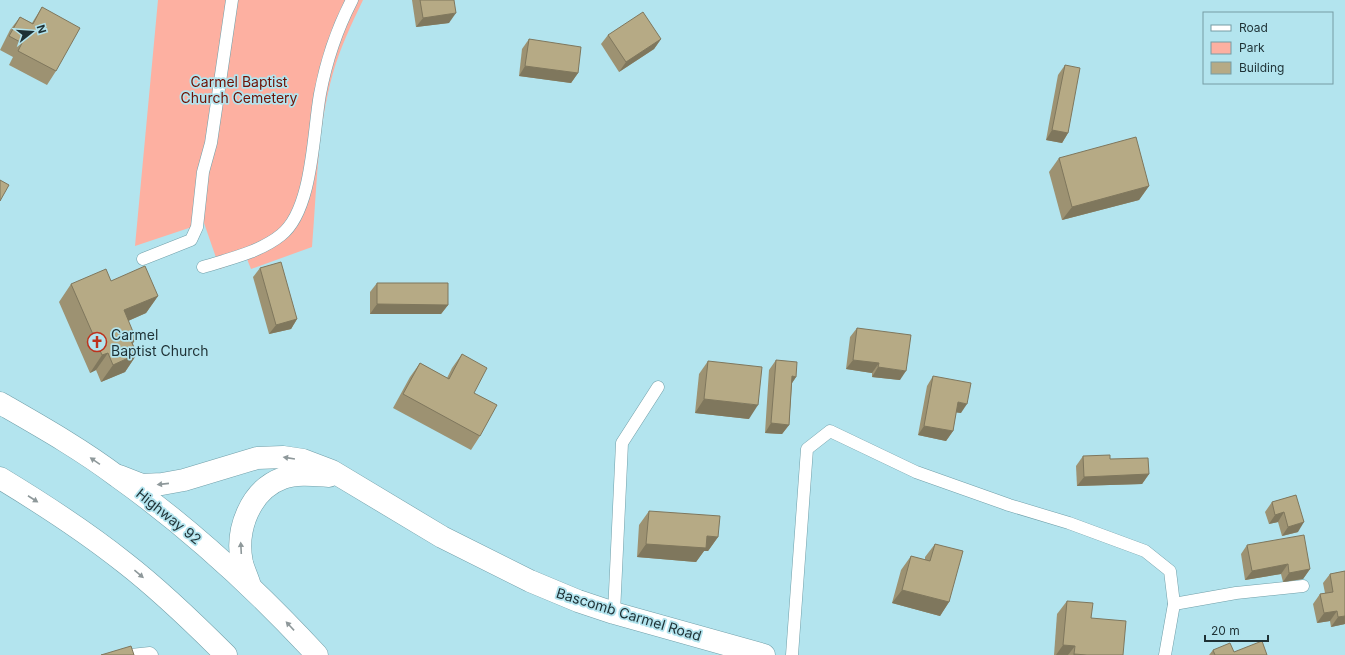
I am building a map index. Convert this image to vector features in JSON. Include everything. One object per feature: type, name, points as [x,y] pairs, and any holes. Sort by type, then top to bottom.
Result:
[{"type":"street","name":"Highway 92","points":[[0,402],[72,445],[118,476],[168,514],[250,586],[317,655]]},
{"type":"street","name":"Bascomb Carmel Road","points":[[118,476],[142,485],[162,484],[184,480],[257,458],[283,457],[303,460],[332,471],[351,484],[442,537],[490,562],[578,601],[614,613],[764,655]]},
{"type":"street","name":"Bascomb Carmel Road","points":[[250,586],[242,562],[241,542],[244,519],[253,501],[267,487],[283,478],[304,475],[329,476],[351,484]]},
{"type":"street","points":[[0,478],[72,524],[125,563],[165,596],[226,655]]},
{"type":"lane","points":[[143,260],[191,240],[197,227],[203,172],[210,143],[232,0]]},
{"type":"lane","points":[[203,267],[266,245],[282,234],[292,223],[301,208],[306,187],[326,65],[352,0]]},
{"type":"lane","points":[[614,613],[622,443],[658,387]]},
{"type":"lane","points":[[792,655],[807,449],[830,431],[916,472],[1009,505],[1069,523],[1145,550],[1170,571],[1174,604],[1166,655]]},
{"type":"lane","points":[[1174,604],[1236,593],[1303,586]]},
{"type":"lane","points":[[131,655],[150,653],[152,655]]},
{"type":"green space","name":"Carmel Baptist Church Cemetery","points":[[158,0],[363,0],[339,54],[328,94],[318,160],[312,247],[251,269],[247,259],[220,269],[204,223],[135,246]]},
{"type":"building","points":[[420,0],[454,0],[456,13],[423,18]]},
{"type":"building","points":[[42,7],[80,28],[56,71],[18,51],[22,43],[9,36],[20,17],[33,24]]},
{"type":"building","points":[[643,12],[661,39],[626,62],[608,35]]},
{"type":"building","points":[[529,39],[581,47],[578,73],[525,66]]},
{"type":"building","points":[[1065,65],[1080,68],[1068,133],[1052,130]]},
{"type":"building","points":[[1136,137],[1149,186],[1072,207],[1059,158]]},
{"type":"building","points":[[0,180],[9,185],[0,201]]},
{"type":"building","points":[[281,262],[297,319],[276,325],[260,268]]},
{"type":"building","points":[[145,266],[158,296],[124,310],[136,339],[131,341],[137,354],[113,365],[108,353],[102,355],[71,284],[106,269],[111,281]]},
{"type":"building","points":[[377,283],[448,283],[448,305],[377,304]]},
{"type":"building","points":[[857,328],[911,335],[906,371],[878,367],[879,363],[853,360]]},
{"type":"building","points":[[462,354],[487,368],[474,393],[497,405],[480,436],[403,394],[420,363],[449,379]]},
{"type":"building","points":[[776,360],[797,362],[796,377],[792,376],[789,425],[771,423]]},
{"type":"building","points":[[708,361],[762,367],[758,405],[704,399]]},
{"type":"building","points":[[933,376],[971,383],[967,404],[958,402],[953,431],[924,426]]},
{"type":"building","points":[[1110,455],[1110,459],[1148,458],[1149,474],[1084,477],[1083,456]]},
{"type":"building","points":[[1296,495],[1304,522],[1288,527],[1284,512],[1275,515],[1272,502]]},
{"type":"building","points":[[649,511],[720,516],[718,537],[707,536],[706,548],[646,544]]},
{"type":"building","points":[[1304,535],[1310,569],[1289,573],[1288,564],[1252,571],[1247,545]]},
{"type":"building","points":[[935,544],[963,551],[949,602],[902,590],[911,556],[930,561]]},
{"type":"building","points":[[1345,571],[1345,616],[1338,617],[1337,611],[1324,613],[1320,594],[1333,592],[1330,574]]},
{"type":"building","points":[[1067,601],[1093,603],[1091,618],[1126,621],[1123,655],[1074,654],[1075,646],[1063,645]]},
{"type":"building","points":[[1262,641],[1267,655],[1215,655],[1213,650],[1230,643],[1234,652]]},
{"type":"building","points":[[131,646],[134,655],[101,655]]},
{"type":"place","name":"Carmel Baptist Church","points":[[97,342]]}]
